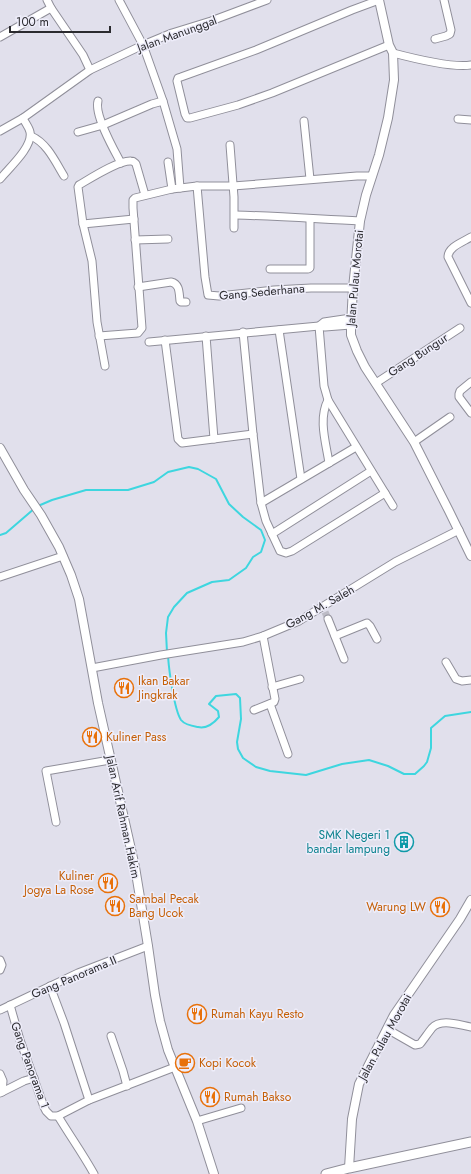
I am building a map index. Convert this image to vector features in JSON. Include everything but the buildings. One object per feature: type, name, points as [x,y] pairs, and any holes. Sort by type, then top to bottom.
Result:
[{"type":"main road","points":[[326,1174],[471,1142]]},
{"type":"street","points":[[47,0],[83,55],[90,70]]},
{"type":"street","points":[[119,0],[143,45],[163,101],[177,149],[180,188]]},
{"type":"street","name":"Jalan Manunggal","points":[[0,131],[23,118],[90,70],[172,33],[211,21],[266,0]]},
{"type":"street","points":[[379,0],[256,50],[178,78],[177,81],[185,114],[187,118],[190,118],[238,105],[272,93],[389,45]]},
{"type":"street","name":"Jalan Pulau Morotai","points":[[379,0],[389,45],[393,53],[394,80],[388,118],[360,221],[353,288],[351,334],[365,367],[414,442],[471,556]]},
{"type":"street","points":[[435,38],[450,34],[451,30],[444,0]]},
{"type":"street","points":[[0,37],[51,8]]},
{"type":"street","points":[[393,53],[446,64],[471,65]]},
{"type":"street","points":[[98,101],[97,110],[121,163]]},
{"type":"street","points":[[78,132],[103,125],[152,104],[163,101]]},
{"type":"street","points":[[0,179],[27,148],[31,136],[29,128],[23,118]]},
{"type":"street","points":[[458,119],[471,120]]},
{"type":"street","points":[[304,121],[310,179]]},
{"type":"street","points":[[31,136],[37,139],[48,150],[64,176]]},
{"type":"street","points":[[230,145],[235,215],[234,228]]},
{"type":"street","points":[[105,366],[97,322],[92,261],[83,224],[78,187],[102,172],[121,163],[130,161],[136,164],[145,195]]},
{"type":"street","points":[[168,162],[172,189]]},
{"type":"street","points":[[99,336],[138,332],[142,328],[133,200],[138,197],[172,189],[197,186],[233,186],[310,179],[372,176]]},
{"type":"street","name":"Gang Sederhana","points":[[197,186],[205,278],[208,295],[220,296],[274,290],[311,288],[353,288]]},
{"type":"street","points":[[235,215],[360,221]]},
{"type":"street","points":[[83,224],[134,219]]},
{"type":"street","points":[[270,269],[310,268],[310,219]]},
{"type":"street","points":[[471,237],[452,248],[448,254],[448,257],[471,303]]},
{"type":"street","points":[[136,240],[168,239]]},
{"type":"street","points":[[138,287],[174,282],[178,286],[180,301],[186,302]]},
{"type":"street","points":[[149,342],[243,332],[319,326],[325,327],[351,321]]},
{"type":"street","points":[[319,326],[324,386],[328,400],[393,506]]},
{"type":"street","name":"Gang Bungur","points":[[376,382],[460,328]]},
{"type":"street","points":[[279,330],[301,479]]},
{"type":"street","points":[[243,332],[261,503],[266,521],[280,551],[283,553],[289,553],[385,493]]},
{"type":"street","points":[[206,336],[214,439]]},
{"type":"street","points":[[165,340],[178,439],[182,443],[253,434]]},
{"type":"street","points":[[471,382],[460,391],[459,394],[471,413]]},
{"type":"street","points":[[328,400],[324,408],[322,420],[328,463]]},
{"type":"street","points":[[414,442],[450,417]]},
{"type":"street","points":[[261,503],[356,447]]},
{"type":"street","name":"Jalan Arif Rahman Hakim","points":[[0,448],[6,461],[41,515],[63,556],[79,599],[110,760],[135,866],[160,1021],[168,1050],[197,1121],[214,1174]]},
{"type":"street","points":[[272,534],[372,471]]},
{"type":"street","name":"Gang M. Saleh","points":[[92,668],[243,642],[263,636],[324,609],[395,562],[459,530]]},
{"type":"street","points":[[0,577],[63,556]]},
{"type":"street","points":[[328,619],[344,659]]},
{"type":"street","points":[[335,636],[367,624],[370,626],[378,639]]},
{"type":"street","points":[[254,710],[274,702],[275,698],[263,636]]},
{"type":"street","points":[[446,662],[456,679],[462,681],[471,680]]},
{"type":"street","points":[[272,687],[300,679]]},
{"type":"street","points":[[270,704],[288,754]]},
{"type":"street","points":[[56,822],[46,771],[110,760]]},
{"type":"street","name":"Jalan Pulau Morotai","points":[[349,1168],[352,1118],[359,1084],[394,1015],[471,900]]},
{"type":"street","name":"Gang Panorama II","points":[[0,1010],[78,973],[148,946]]},
{"type":"street","points":[[0,960],[2,964],[0,970]]},
{"type":"street","points":[[50,986],[64,1023],[89,1100]]},
{"type":"street","name":"Gang Panorama 1","points":[[10,1005],[46,1111],[51,1116],[58,1116],[89,1100],[175,1067]]},
{"type":"street","points":[[387,1029],[415,1045],[420,1044],[433,1027],[438,1024],[448,1023],[471,1027]]},
{"type":"street","points":[[111,1036],[127,1086]]},
{"type":"street","points":[[0,1074],[3,1081],[1,1093]]},
{"type":"street","points":[[1,1093],[34,1078]]},
{"type":"street","points":[[197,1121],[241,1108]]},
{"type":"street","name":"Gang Panorama 1","points":[[58,1116],[94,1174]]},
{"type":"waterway","points":[[38,506],[52,500],[86,490],[128,490],[154,482],[168,472],[189,467],[198,469],[216,479],[229,504],[243,517],[261,530],[265,540],[261,552],[253,557],[246,568],[229,580],[212,582],[187,593],[174,607],[168,617],[166,633],[167,652]]},
{"type":"waterway","points":[[0,535],[6,533],[35,508]]},
{"type":"waterway","points":[[168,656],[174,699],[178,715],[181,720],[191,726],[207,726],[219,717],[218,711],[209,704],[216,696],[236,694],[240,698],[241,719],[237,742],[238,749],[243,758],[256,767],[270,771],[306,775],[342,764],[369,760],[388,766],[404,774],[415,774],[427,762],[431,748],[431,728],[445,716],[471,712]]},
{"type":"tunnel","points":[[325,612],[328,619]]},
{"type":"place","name":"Ikan Bakar Jingkrak","points":[[124,688]]},
{"type":"place","name":"Kuliner Pass","points":[[92,737]]},
{"type":"place","name":"SMK Negeri 1 bandar lampung","points":[[404,842]]},
{"type":"place","name":"Kuliner Jogya La Rose","points":[[108,883]]},
{"type":"place","name":"Sambal Pecak Bang Ucok","points":[[115,906]]},
{"type":"place","name":"Warung LW","points":[[440,907]]},
{"type":"place","name":"Rumah Kayu Resto","points":[[197,1014]]},
{"type":"place","name":"Kopi Kocok","points":[[185,1063]]},
{"type":"place","name":"Rumah Bakso","points":[[210,1097]]}]
